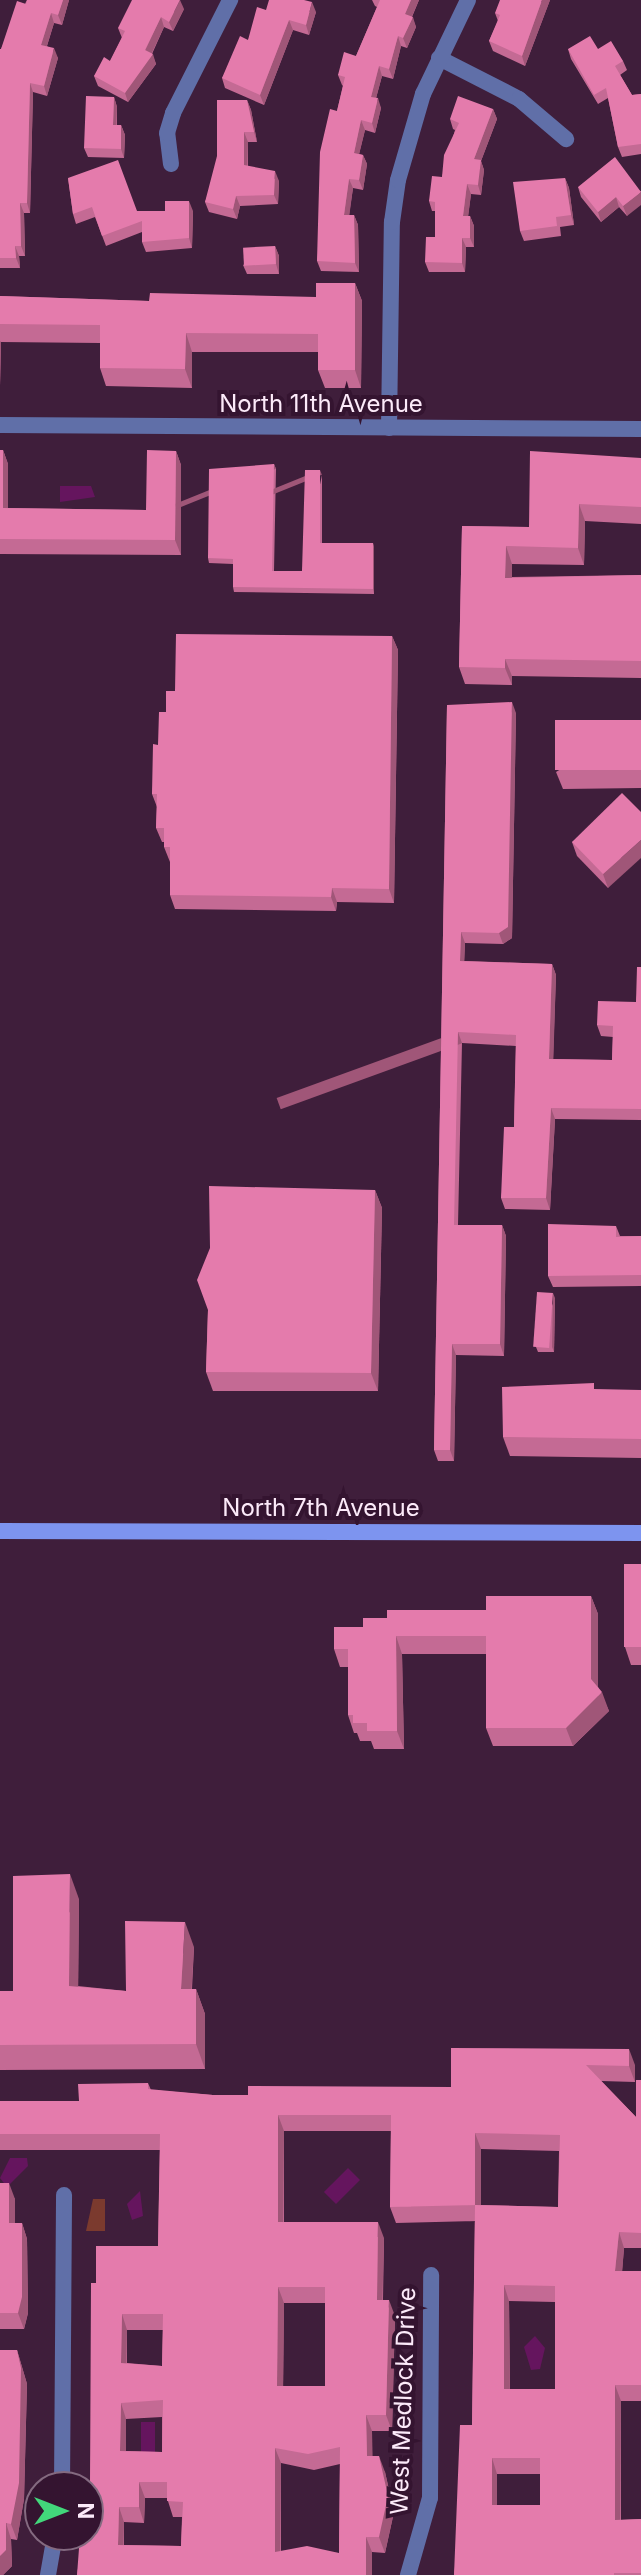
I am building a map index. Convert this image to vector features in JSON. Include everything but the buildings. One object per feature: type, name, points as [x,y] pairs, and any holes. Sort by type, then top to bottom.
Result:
[{"type":"main road","name":"North 7th Avenue","points":[[0,1531],[641,1533]]},
{"type":"street","points":[[171,164],[167,133],[173,113],[230,0]]},
{"type":"street","points":[[389,428],[396,194],[407,142],[439,58],[468,0]]},
{"type":"street","points":[[439,58],[519,99],[566,139]]},
{"type":"street","name":"North 11th Avenue","points":[[0,425],[641,429]]},
{"type":"street","points":[[62,2471],[64,2195]]},
{"type":"street","name":"West Medlock Drive","points":[[408,2575],[430,2498],[431,2275]]},
{"type":"street","points":[[48,2575],[52,2551]]},
{"type":"shaded area","points":[[60,486],[91,486],[95,497],[60,502]]},
{"type":"shaded area","points":[[10,2158],[27,2158],[28,2166],[7,2187],[0,2178]]},
{"type":"shaded area","points":[[348,2168],[360,2180],[336,2204],[324,2192]]},
{"type":"shaded area","points":[[140,2191],[143,2216],[132,2220],[127,2204]]},
{"type":"shaded area","points":[[93,2199],[105,2199],[105,2231],[86,2231]]},
{"type":"shaded area","points":[[535,2336],[545,2348],[540,2369],[531,2370],[524,2347]]},
{"type":"shaded area","points":[[141,2422],[155,2422],[155,2455],[141,2455]]}]
